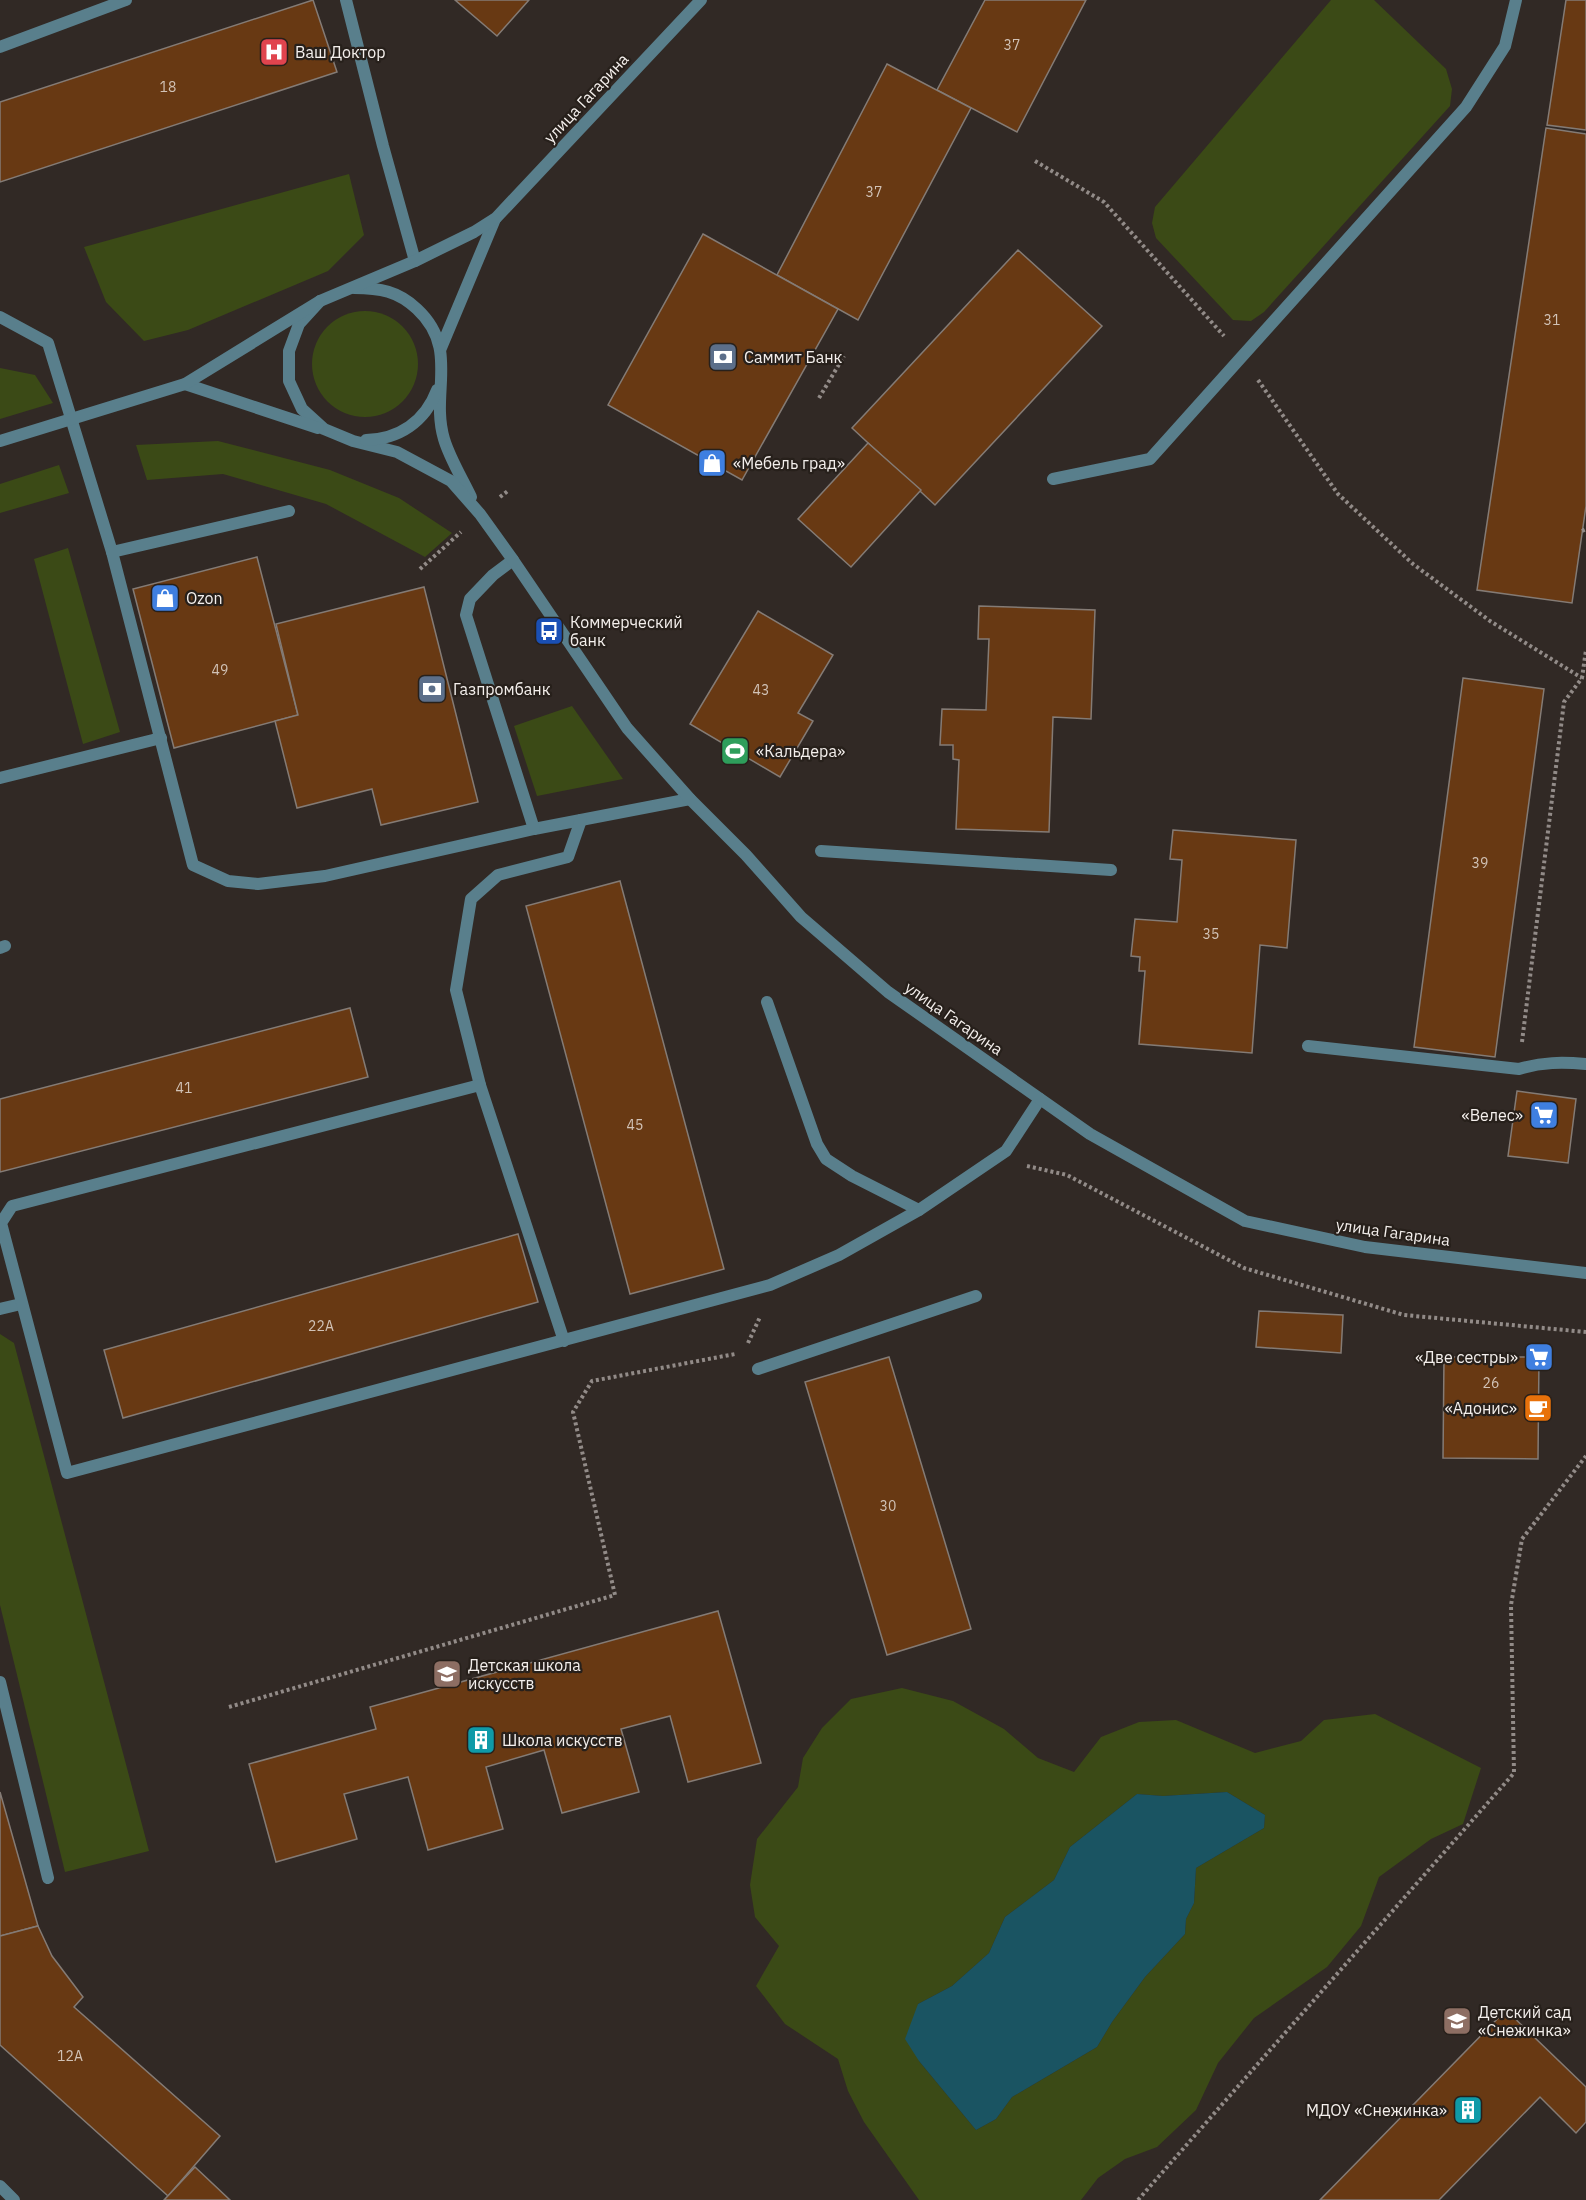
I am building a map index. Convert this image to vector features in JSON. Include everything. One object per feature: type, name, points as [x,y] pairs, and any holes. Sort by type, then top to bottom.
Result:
[{"type":"street","points":[[0,47],[126,0]]},
{"type":"street","points":[[346,0],[415,261]]},
{"type":"street","name":"улица Гагарина","points":[[496,218],[701,0]]},
{"type":"street","points":[[1053,478],[1150,459],[1466,107],[1505,46],[1516,0]]},
{"type":"street","points":[[0,441],[185,384],[320,301],[415,261],[474,232],[496,218]]},
{"type":"street","points":[[441,348],[496,218]]},
{"type":"street","points":[[347,288],[378,288],[407,299],[428,319],[441,348],[440,409],[443,438],[480,514]]},
{"type":"street","points":[[320,301],[299,324],[289,351],[290,381],[302,410],[324,429]]},
{"type":"street","points":[[0,317],[48,343],[112,552],[194,865],[228,881],[258,884],[325,876],[534,829],[690,799]]},
{"type":"street","points":[[353,441],[384,440],[410,427],[432,403],[442,377]]},
{"type":"street","points":[[185,384],[324,429],[353,441],[397,452],[451,481],[480,514]]},
{"type":"street","points":[[112,552],[289,511]]},
{"type":"street","name":"улица Гагарина","points":[[480,514],[627,728],[801,917],[888,992],[1090,1134],[1245,1221],[1365,1247],[1586,1273]]},
{"type":"street","points":[[513,560],[493,575],[470,599],[466,615],[534,829]]},
{"type":"street","points":[[0,778],[161,738]]},
{"type":"street","points":[[564,1341],[480,1085],[456,990],[471,899],[498,874],[568,857],[581,820]]},
{"type":"street","points":[[821,851],[1111,870]]},
{"type":"street","points":[[767,1002],[817,1144],[826,1159],[852,1176],[919,1210]]},
{"type":"street","points":[[1308,1046],[1519,1069],[1550,1063],[1586,1064]]},
{"type":"street","points":[[480,1085],[12,1206],[1,1223],[68,1473],[770,1285],[839,1255],[919,1210],[1006,1151],[1040,1099]]},
{"type":"street","points":[[758,1370],[976,1296]]},
{"type":"street","points":[[0,1309],[21,1304]]},
{"type":"street","points":[[0,1682],[48,1878]]},
{"type":"street","points":[[0,2186],[14,2200]]},
{"type":"path","points":[[1035,161],[1104,202],[1242,357],[1338,494],[1413,564],[1490,621],[1582,678]]},
{"type":"path","points":[[819,398],[844,356]]},
{"type":"path","points":[[1519,1069],[1564,702],[1582,678],[1586,650]]},
{"type":"path","points":[[1067,1175],[1244,1268],[1404,1315],[1586,1332]]},
{"type":"path","points":[[229,1707],[615,1595],[573,1412]]},
{"type":"path","points":[[1138,2200],[1514,1773],[1511,1605],[1522,1539],[1586,1456]]},
{"type":"green space","points":[[1331,0],[1374,0],[1446,69],[1452,89],[1450,106],[1264,312],[1251,321],[1233,320],[1156,238],[1152,223],[1155,207]]},
{"type":"green space","points":[[349,174],[364,235],[328,271],[188,330],[144,341],[106,302],[84,247]]},
{"type":"green space","points":[[365,311],[385,315],[402,327],[414,344],[418,364],[414,384],[402,401],[385,413],[365,417],[345,413],[328,401],[316,384],[312,364],[316,344],[328,327],[345,315]]},
{"type":"green space","points":[[0,368],[35,375],[53,403],[0,419]]},
{"type":"green space","points":[[218,441],[330,470],[399,498],[452,533],[425,557],[326,504],[223,474],[147,480],[136,445]]},
{"type":"green space","points":[[59,465],[69,493],[0,513],[0,484]]},
{"type":"green space","points":[[68,548],[120,732],[83,744],[34,559]]},
{"type":"green space","points":[[572,706],[623,779],[537,796],[514,726]]},
{"type":"green space","points":[[0,1334],[14,1343],[149,1851],[65,1872],[0,1605]]},
{"type":"green space","points":[[902,1688],[953,1701],[1004,1729],[1038,1758],[1074,1772],[1101,1737],[1139,1722],[1176,1720],[1255,1753],[1301,1741],[1324,1720],[1375,1714],[1481,1768],[1463,1824],[1431,1839],[1379,1877],[1361,1926],[1327,1967],[1254,2018],[1218,2063],[1196,2110],[1157,2147],[1125,2159],[1098,2178],[1081,2200],[919,2200],[864,2122],[848,2091],[838,2059],[785,2024],[756,1986],[779,1946],[755,1917],[750,1885],[757,1839],[798,1787],[803,1758],[822,1728],[851,1699]],"holes":[[[1227,1792],[1265,1815],[1264,1828],[1196,1868],[1194,1903],[1186,1919],[1185,1934],[1145,1977],[1097,2047],[1012,2097],[996,2119],[976,2130],[919,2061],[918,2004],[952,1986],[989,1953],[1005,1917],[1054,1880],[1070,1847],[1137,1794],[1163,1796]]]},
{"type":"water","points":[[1227,1792],[1265,1815],[1264,1828],[1196,1868],[1194,1903],[1186,1919],[1185,1934],[1145,1977],[1097,2047],[1012,2097],[996,2119],[976,2130],[919,2061],[905,2039],[918,2004],[952,1986],[989,1953],[1005,1917],[1054,1880],[1070,1847],[1137,1794],[1163,1796]]},
{"type":"building","points":[[313,0],[337,72],[0,182],[0,102]]},
{"type":"building","points":[[455,0],[529,0],[497,36]]},
{"type":"building","points":[[985,0],[1086,0],[1017,132],[937,90]]},
{"type":"building","points":[[1566,0],[1586,0],[1586,130],[1547,125]]},
{"type":"building","points":[[887,64],[971,108],[858,320],[777,275]]},
{"type":"building","points":[[1546,128],[1586,134],[1586,506],[1572,603],[1477,590]]},
{"type":"building","name":"Саммит Банк","points":[[703,234],[838,309],[742,480],[608,405]]},
{"type":"building","points":[[1018,250],[1102,326],[935,505],[852,428]]},
{"type":"building","points":[[868,443],[921,490],[851,567],[798,519]]},
{"type":"building","points":[[257,557],[298,715],[174,748],[133,589]]},
{"type":"building","points":[[424,587],[478,802],[381,825],[372,789],[297,808],[275,721],[298,715],[276,624]]},
{"type":"building","points":[[979,606],[1095,610],[1091,719],[1053,717],[1049,832],[956,829],[959,760],[953,759],[953,745],[940,745],[942,709],[986,710],[989,639],[978,639]]},
{"type":"building","points":[[758,611],[833,655],[798,713],[813,721],[780,777],[690,724]]},
{"type":"building","points":[[1463,678],[1544,689],[1495,1057],[1414,1047]]},
{"type":"building","points":[[1173,830],[1296,840],[1287,948],[1260,945],[1252,1053],[1139,1044],[1145,971],[1139,971],[1140,957],[1131,956],[1135,919],[1177,922],[1182,860],[1170,859]]},
{"type":"building","points":[[620,881],[724,1269],[630,1294],[526,906]]},
{"type":"building","points":[[350,1008],[368,1077],[0,1172],[0,1099]]},
{"type":"building","name":"«Велес»","points":[[1517,1091],[1576,1099],[1568,1163],[1508,1156]]},
{"type":"building","points":[[518,1234],[538,1302],[123,1418],[104,1350]]},
{"type":"building","points":[[1259,1311],[1343,1315],[1341,1353],[1256,1347]]},
{"type":"building","points":[[889,1357],[971,1629],[887,1655],[805,1382]]},
{"type":"building","points":[[1444,1357],[1539,1357],[1538,1459],[1443,1458]]},
{"type":"building","name":"Школа искусств","points":[[718,1611],[761,1763],[688,1782],[670,1716],[621,1729],[639,1792],[562,1813],[544,1750],[486,1767],[503,1829],[428,1850],[408,1777],[344,1794],[357,1839],[276,1862],[249,1764],[376,1729],[370,1707]]},
{"type":"building","points":[[0,1792],[38,1926],[0,1936]]},
{"type":"building","points":[[38,1926],[52,1956],[83,1997],[74,2007],[220,2136],[168,2196],[0,2045],[0,1936]]},
{"type":"building","name":"МДОУ «Снежинка»","points":[[1506,2010],[1586,2087],[1586,2122],[1576,2133],[1540,2097],[1439,2200],[1320,2200]]},
{"type":"building","points":[[195,2167],[230,2200],[164,2200]]},
{"type":"place","name":"Ваш Доктор","points":[[274,52]]},
{"type":"place","name":"Саммит Банк","points":[[723,357]]},
{"type":"place","name":"«Мебель град»","points":[[712,463]]},
{"type":"place","name":"Ozon","points":[[165,598]]},
{"type":"place","name":"Коммерческий банк","points":[[549,631]]},
{"type":"place","name":"Газпромбанк","points":[[432,689]]},
{"type":"place","name":"«Кальдера»","points":[[735,751]]},
{"type":"place","name":"«Велес»","points":[[1544,1115]]},
{"type":"place","name":"«Две сестры»","points":[[1539,1357]]},
{"type":"place","name":"«Адонис»","points":[[1538,1408]]},
{"type":"place","name":"Детская школа искусств","points":[[447,1674]]},
{"type":"place","name":"Школа искусств","points":[[481,1740]]},
{"type":"place","name":"Детский сад «Снежинка»","points":[[1457,2021]]},
{"type":"place","name":"МДОУ «Снежинка»","points":[[1468,2110]]}]
